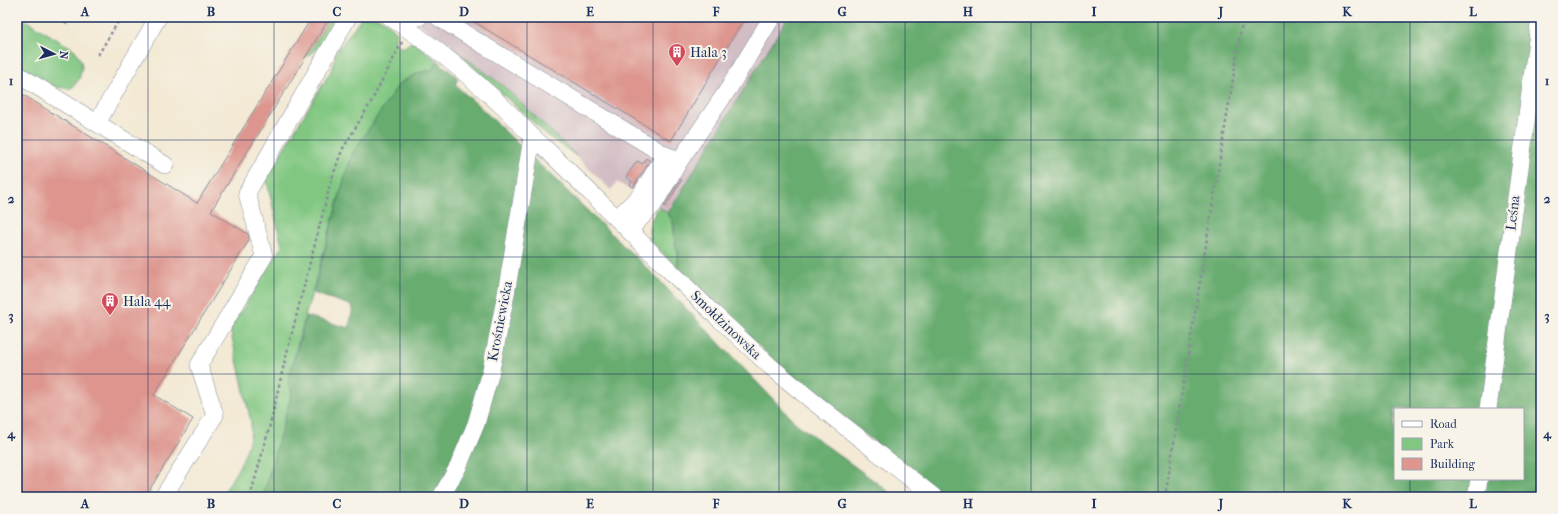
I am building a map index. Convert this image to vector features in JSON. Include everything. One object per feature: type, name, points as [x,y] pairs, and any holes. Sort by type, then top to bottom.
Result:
[{"type":"street","points":[[97,123],[158,17]]},
{"type":"street","points":[[163,497],[215,415],[199,365],[264,256],[247,193],[348,17]]},
{"type":"street","points":[[433,17],[672,158]]},
{"type":"street","points":[[623,224],[640,196],[729,88],[772,17]]},
{"type":"street","name":"Leśna","points":[[1488,408],[1540,17]]},
{"type":"street","name":"Smołdzinowska","points":[[404,21],[503,107],[532,138],[544,147],[713,313],[770,366],[934,497]]},
{"type":"street","points":[[17,74],[165,166]]},
{"type":"street","name":"Krośniewicka","points":[[441,497],[458,467],[476,424],[490,375],[507,287],[532,138]]},
{"type":"street","points":[[1476,497],[1479,480]]},
{"type":"path","points":[[17,18],[23,17]]},
{"type":"path","points":[[67,17],[64,21],[70,25]]},
{"type":"path","points":[[98,55],[121,17]]},
{"type":"path","points":[[1165,497],[1242,17]]},
{"type":"path","points":[[250,497],[269,429],[284,364],[331,181],[342,150],[371,102],[404,21]]},
{"type":"shaded area","points":[[410,17],[788,17],[668,213],[617,182],[611,190],[502,85]]},
{"type":"green space","points":[[330,17],[336,17],[333,30],[320,45],[305,58]]},
{"type":"green space","points":[[362,17],[382,19],[397,32],[394,42],[403,48],[414,42],[438,61],[432,70],[417,73],[399,84],[353,153],[343,183],[300,335],[288,382],[292,392],[263,497],[221,497],[242,461],[251,432],[251,422],[230,329],[282,246],[266,178],[332,69],[336,52]]},
{"type":"green space","points":[[788,17],[1541,17],[1541,497],[945,497],[787,373],[677,268],[679,255],[675,242],[674,224],[668,213]]},
{"type":"green space","points":[[23,19],[75,50],[81,61],[82,68],[79,79],[73,87],[68,89],[41,84],[17,69],[17,21]]},
{"type":"green space","points":[[439,38],[502,85],[578,157],[548,136]]},
{"type":"green space","points":[[438,61],[458,78],[455,85],[479,106],[653,274],[797,424],[896,497],[263,497],[292,392],[288,382],[306,316],[349,328],[353,306],[313,293],[353,152],[399,84],[417,73],[432,70]]},
{"type":"green space","points":[[659,207],[669,215],[673,222],[678,255],[677,268],[651,241],[649,227]]},
{"type":"building","name":"Hala 44","points":[[312,17],[330,17],[211,211],[248,234],[249,240],[154,395],[193,419],[145,497],[17,497],[17,91],[197,203]]},
{"type":"building","points":[[466,17],[745,17],[671,141]]},
{"type":"building","points":[[646,158],[650,161],[633,187],[630,185],[632,181],[626,177],[637,161],[643,164]]},
{"type":"building","points":[[680,179],[682,180],[665,207],[664,206]]},
{"type":"place","name":"Hala 3","points":[[677,67]]},
{"type":"place","name":"Hala 44","points":[[110,316]]}]
